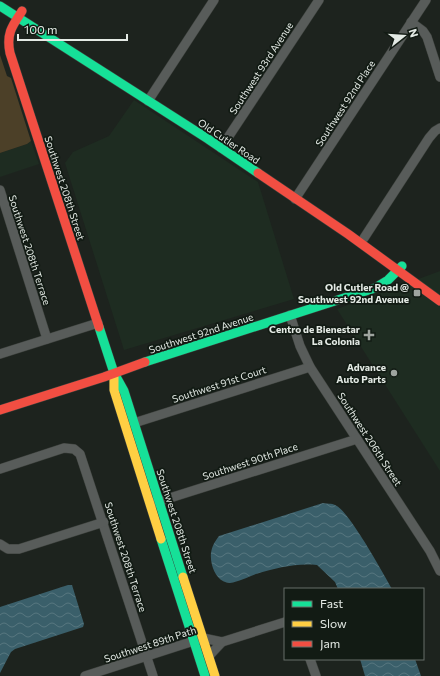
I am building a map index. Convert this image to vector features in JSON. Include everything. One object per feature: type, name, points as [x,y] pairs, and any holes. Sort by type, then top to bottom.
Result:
[{"type":"street","name":"Old Cutler Road","points":[[4,0],[20,14],[297,196],[400,268],[440,292]]},
{"type":"street","points":[[149,99],[214,0]]},
{"type":"street","name":"Southwest 93rd Avenue","points":[[222,146],[319,0]]},
{"type":"street","name":"Southwest 92nd Place","points":[[297,196],[426,0]]},
{"type":"street","name":"Old Cutler Road","points":[[0,6],[20,14]]},
{"type":"street","name":"Southwest 208th Street","points":[[20,14],[8,36],[8,47],[114,373],[124,391],[155,503]]},
{"type":"street","points":[[411,22],[423,31],[440,77]]},
{"type":"street","points":[[364,238],[429,138],[440,128]]},
{"type":"street","name":"Southwest 208th Terrace","points":[[0,190],[47,339]]},
{"type":"street","name":"Old Cutler Road","points":[[297,196],[364,238],[440,301]]},
{"type":"street","name":"Southwest 92nd Avenue","points":[[0,410],[375,288],[384,283],[400,268]]},
{"type":"street","name":"Southwest 206th Street","points":[[290,315],[300,346],[310,367],[430,552],[440,571]]},
{"type":"street","points":[[0,354],[98,323]]},
{"type":"street","name":"Southwest 91st Court","points":[[134,423],[310,367]]},
{"type":"street","name":"Southwest 208th Street","points":[[114,373],[114,390],[155,503],[198,640],[205,676]]},
{"type":"street","name":"Southwest 90th Place","points":[[155,503],[357,439]]},
{"type":"street","name":"Southwest 208th Terrace","points":[[0,469],[61,449],[74,449],[79,452],[104,522],[153,676]]},
{"type":"street","points":[[1,545],[12,550],[19,549],[104,522]]},
{"type":"street","name":"Southwest 89th Path","points":[[85,676],[198,640],[222,642],[284,622]]},
{"type":"street","name":"Southwest 208th Street","points":[[198,640],[209,656],[215,676]]},
{"type":"street","name":"Southwest 89th Path","points":[[209,656],[222,642]]},
{"type":"street","points":[[310,660],[316,676]]},
{"type":"shaded area","points":[[0,55],[7,76],[11,78],[31,141],[27,144],[0,153]]},
{"type":"shaded area","points":[[134,100],[258,182],[294,299],[124,350],[65,163],[73,152],[109,136]]},
{"type":"shaded area","points":[[31,141],[39,164],[0,177],[0,153],[27,144]]},
{"type":"shaded area","points":[[440,271],[440,471],[337,309]]},
{"type":"water","points":[[323,503],[332,504],[341,509],[357,530],[391,588],[338,588],[335,582],[317,565],[294,565],[256,574],[240,581],[226,583],[216,574],[211,561],[213,546],[219,536]]},
{"type":"water","points":[[72,585],[84,624],[83,627],[15,649],[11,652],[0,673],[0,607]]},
{"type":"water","points":[[360,660],[415,660],[421,676],[365,676]]},
{"type":"traffic: fast","points":[[0,6],[208,139],[258,173]]},
{"type":"traffic: fast","points":[[145,362],[375,288],[388,280],[402,266]]},
{"type":"traffic: fast","points":[[99,327],[114,373],[124,391],[183,577]]},
{"type":"traffic: fast","points":[[161,539],[205,676]]},
{"type":"traffic: slow","points":[[114,377],[114,390],[161,539]]},
{"type":"traffic: slow","points":[[183,577],[215,676]]},
{"type":"traffic: jam","points":[[22,11],[15,21],[9,35],[10,53],[99,327]]},
{"type":"traffic: jam","points":[[258,173],[348,234],[440,301]]},
{"type":"traffic: jam","points":[[0,410],[104,377],[145,362]]},
{"type":"place","name":"Old Cutler Road @ Southwest 92nd Avenue","points":[[417,293]]},
{"type":"place","name":"Centro de Bienestar La Colonia","points":[[369,335]]},
{"type":"place","name":"Advance Auto Parts","points":[[394,373]]}]
